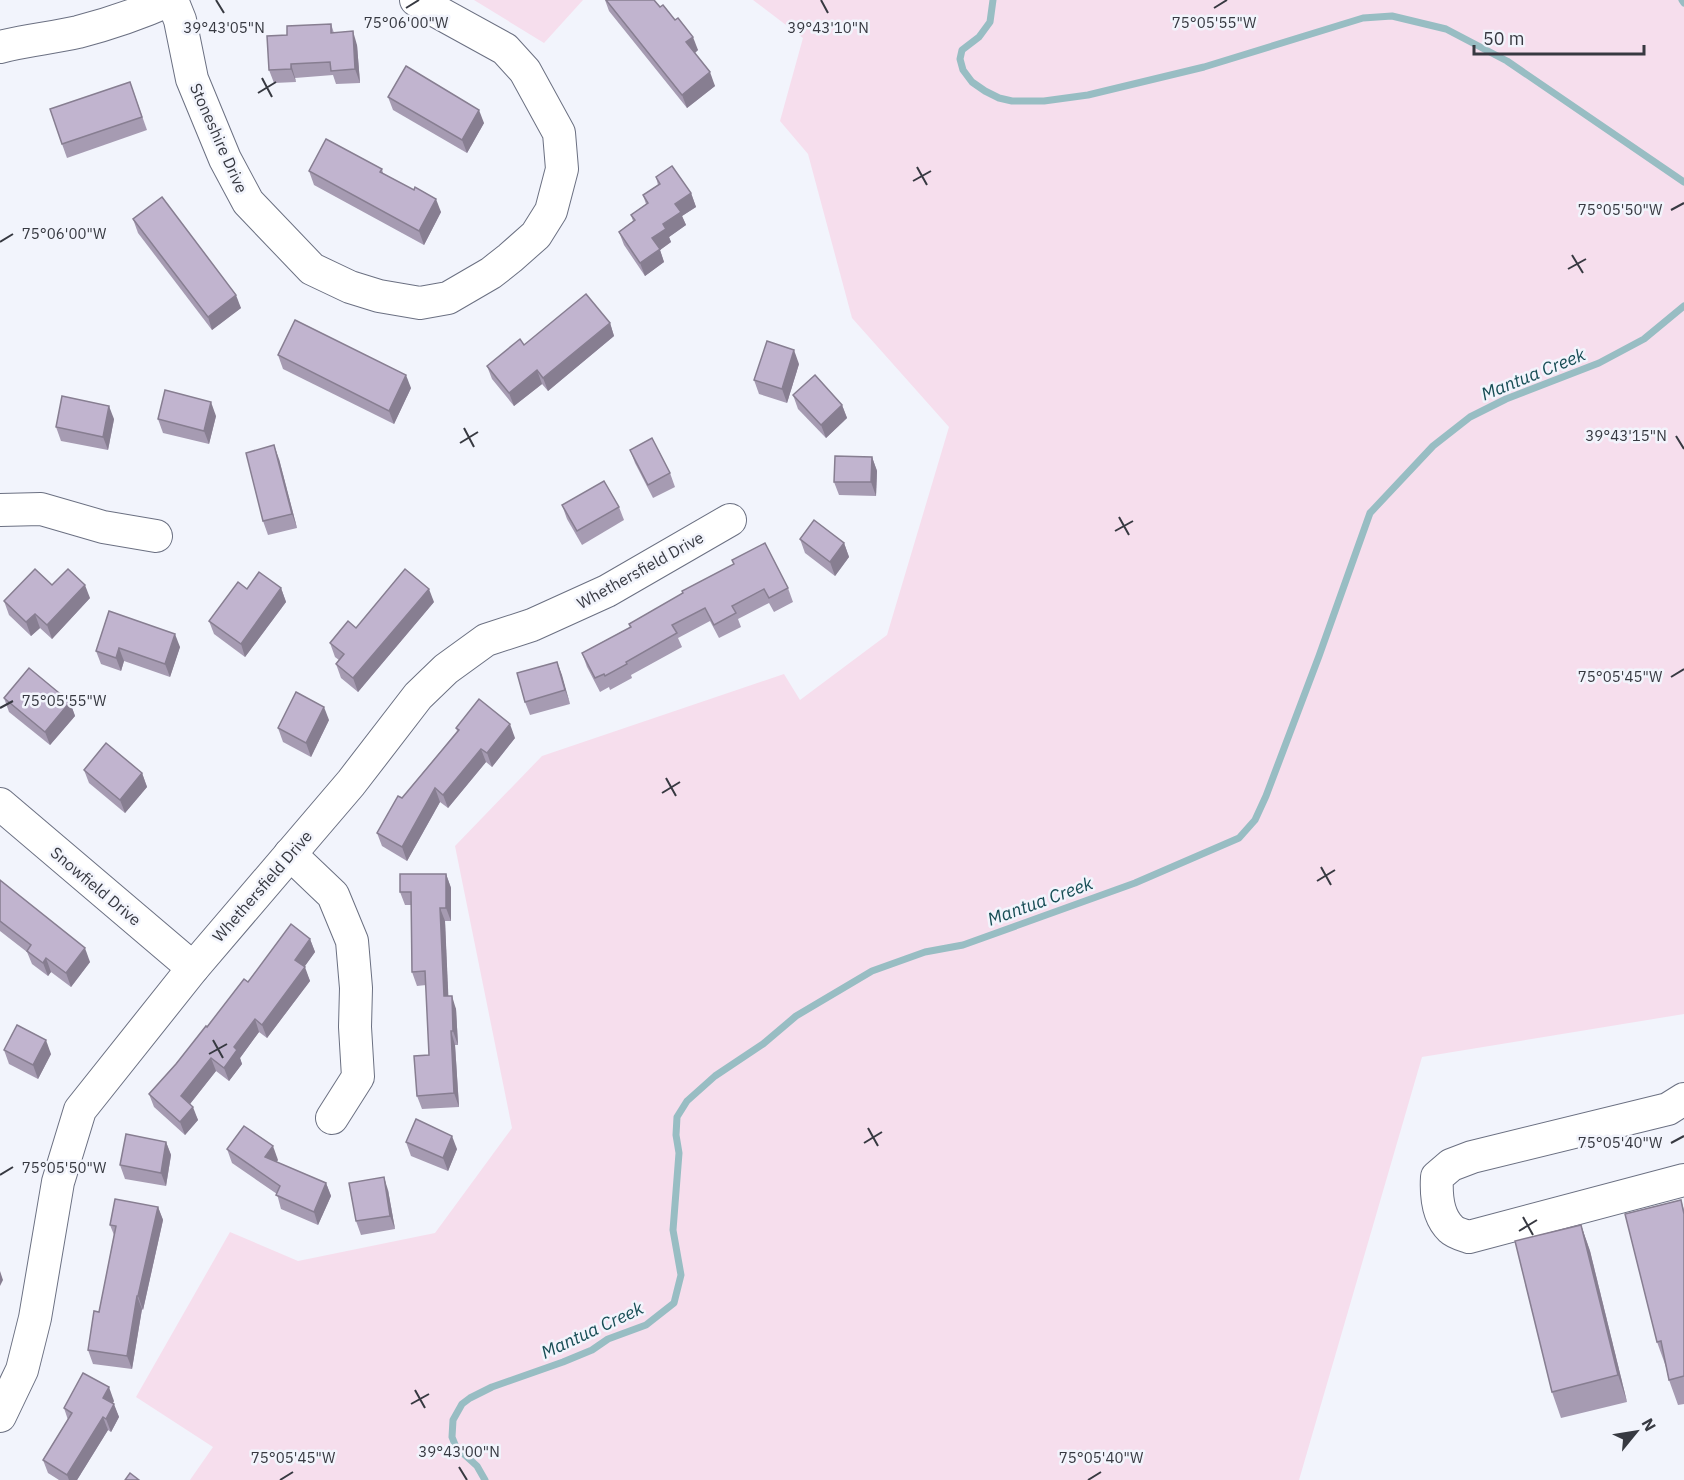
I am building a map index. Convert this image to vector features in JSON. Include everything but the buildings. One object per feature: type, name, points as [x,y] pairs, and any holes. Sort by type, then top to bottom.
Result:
[{"type":"street","name":"Stoneshire Drive","points":[[0,46],[77,32],[152,9],[171,0],[180,20],[192,78],[225,159],[248,202],[312,269],[350,287],[379,296],[420,303],[448,297],[491,273],[536,235],[551,212],[562,168],[559,133],[525,71],[504,49],[417,0]]},
{"type":"street","points":[[0,510],[41,509],[103,527],[156,536]]},
{"type":"street","name":"Whethersfield Drive","points":[[0,1416],[22,1370],[35,1318],[58,1182],[80,1110],[193,968],[351,783],[418,696],[446,669],[486,640],[532,625],[607,591],[730,520]]},
{"type":"street","name":"Snowfield Drive","points":[[0,804],[193,968]]},
{"type":"street","points":[[290,854],[333,895],[352,941],[356,988],[355,1027],[358,1077],[332,1118]]},
{"type":"street","points":[[1684,1099],[1668,1108],[1451,1165],[1437,1177],[1436,1192],[1442,1217],[1452,1230],[1469,1237],[1684,1180]]},
{"type":"shaded area","points":[[474,0],[583,0],[544,43]]},
{"type":"shaded area","points":[[753,0],[1684,0],[1684,1014],[1422,1057],[1299,1480],[190,1480],[213,1447],[136,1397],[230,1232],[298,1261],[435,1233],[512,1128],[455,846],[542,756],[784,674],[800,700],[887,635],[949,427],[852,318],[808,154],[780,121],[803,38]]},
{"type":"waterway","points":[[993,0],[990,22],[979,37],[962,50],[960,59],[963,70],[972,82],[999,98],[1012,101],[1044,101],[1088,95],[1204,67],[1363,18],[1392,16],[1446,29],[1507,61],[1684,182]]},
{"type":"waterway","name":"Mantua Creek","points":[[485,1480],[477,1466],[456,1447],[452,1437],[453,1420],[462,1404],[492,1387],[563,1362],[592,1350],[608,1339],[646,1325],[674,1303],[681,1275],[673,1230],[679,1153],[676,1135],[677,1117],[687,1101],[715,1076],[763,1044],[796,1016],[872,971],[925,952],[963,945],[1135,883],[1239,838],[1255,820],[1266,796],[1370,513],[1433,446],[1470,417],[1506,399],[1599,363],[1644,339],[1684,306]]}]
